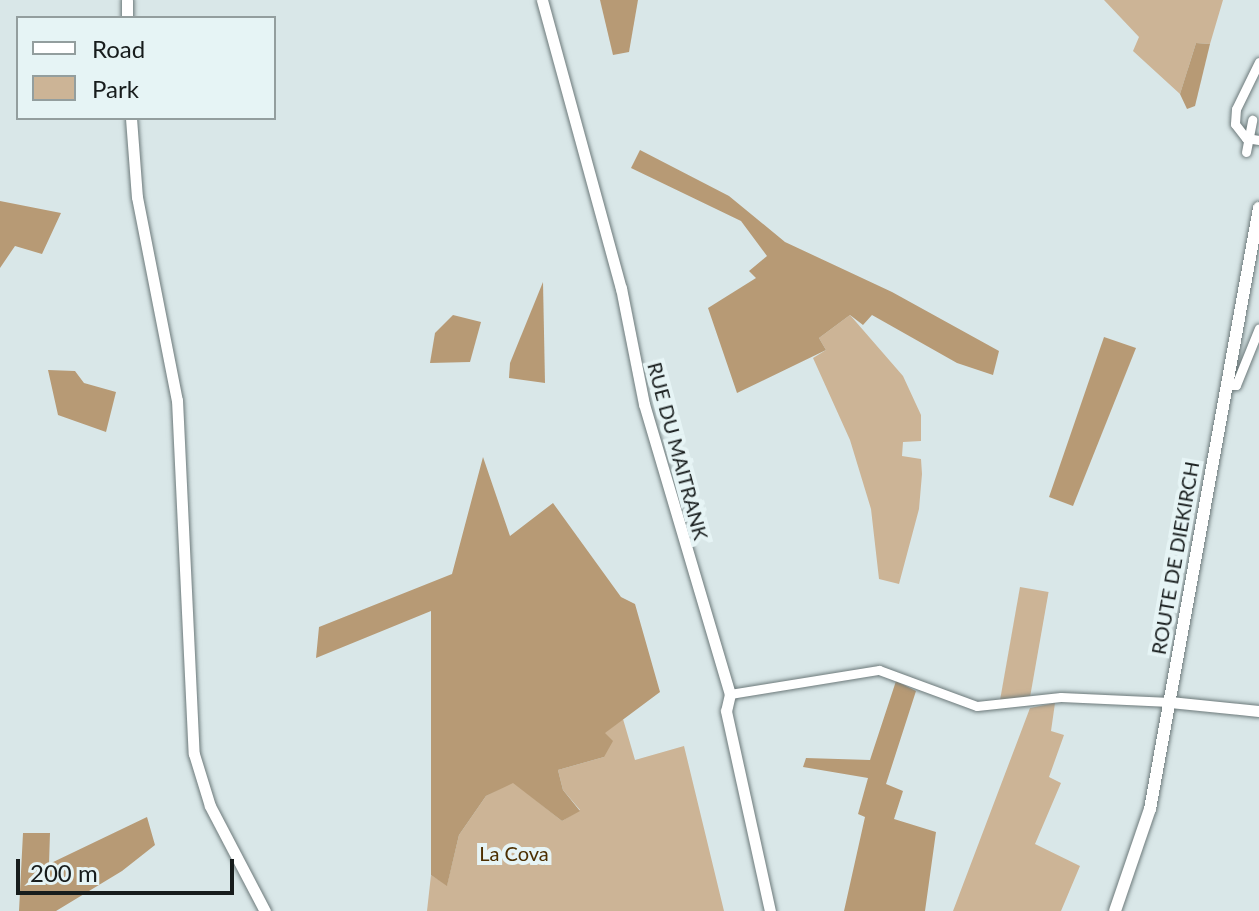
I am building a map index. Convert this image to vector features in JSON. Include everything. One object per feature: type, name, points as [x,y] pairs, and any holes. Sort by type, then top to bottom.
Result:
[{"type":"main road","name":"ROUTE DE DIEKIRCH","points":[[1115,911],[1141,846],[1259,208]]},
{"type":"street","name":"RUE DU MAITRANK","points":[[542,0],[621,288],[644,404],[730,694],[726,711],[770,911]]},
{"type":"street","points":[[1254,139],[1235,124],[1236,109],[1259,62]]},
{"type":"street","points":[[131,120],[134,171],[177,400],[196,765],[210,806],[265,911]]},
{"type":"street","points":[[1246,152],[1254,139],[1252,120]]},
{"type":"street","points":[[1227,385],[1236,385],[1259,328]]},
{"type":"street","points":[[730,694],[868,670],[977,706],[1061,697],[1170,702],[1259,711]]},
{"type":"green space","points":[[1104,0],[1223,0],[1210,44],[1196,43],[1180,94],[1133,51],[1139,37]]},
{"type":"green space","points":[[850,315],[903,376],[921,415],[921,441],[903,442],[902,456],[921,459],[922,474],[919,509],[899,584],[879,579],[871,509],[850,440],[813,358],[826,350],[819,338]]},
{"type":"green space","points":[[1020,587],[1049,592],[1029,705],[1000,700]]},
{"type":"green space","points":[[1055,703],[1051,731],[1064,735],[1049,777],[1061,783],[1035,844],[1080,866],[1061,911],[953,911],[1030,708]]},
{"type":"green space","name":"La Cova","points":[[623,719],[635,760],[684,746],[724,911],[427,911],[431,875],[447,885],[459,835],[486,796],[513,782],[562,821],[580,810],[563,790],[558,770],[604,757],[604,733]]},
{"type":"shaded area","points":[[600,0],[638,0],[629,52],[613,55]]},
{"type":"shaded area","points":[[1196,43],[1210,44],[1195,106],[1187,109],[1180,94]]},
{"type":"shaded area","points":[[640,150],[729,196],[785,242],[892,292],[999,351],[993,375],[957,363],[872,315],[863,325],[850,315],[819,338],[826,350],[737,393],[708,308],[756,278],[749,271],[767,256],[741,221],[631,168]]},
{"type":"shaded area","points":[[0,201],[61,213],[42,254],[15,246],[0,268]]},
{"type":"shaded area","points":[[543,282],[545,383],[509,378],[510,363]]},
{"type":"shaded area","points":[[453,315],[481,322],[470,362],[430,363],[435,333]]},
{"type":"shaded area","points":[[1104,337],[1136,348],[1073,506],[1049,497]]},
{"type":"shaded area","points":[[48,370],[75,371],[84,383],[116,392],[106,432],[58,415]]},
{"type":"shaded area","points":[[483,457],[510,536],[553,503],[621,597],[635,604],[660,692],[605,733],[613,741],[604,757],[558,770],[563,790],[580,811],[562,821],[513,783],[486,796],[459,835],[447,886],[431,875],[431,611],[316,658],[319,627],[452,574]]},
{"type":"shaded area","points":[[896,681],[916,691],[886,784],[903,791],[894,819],[936,832],[925,911],[844,911],[865,817],[858,814],[868,778],[803,767],[806,758],[870,760]]},
{"type":"shaded area","points":[[147,817],[155,845],[122,871],[56,911],[19,911],[23,833],[50,833],[49,864]]}]
